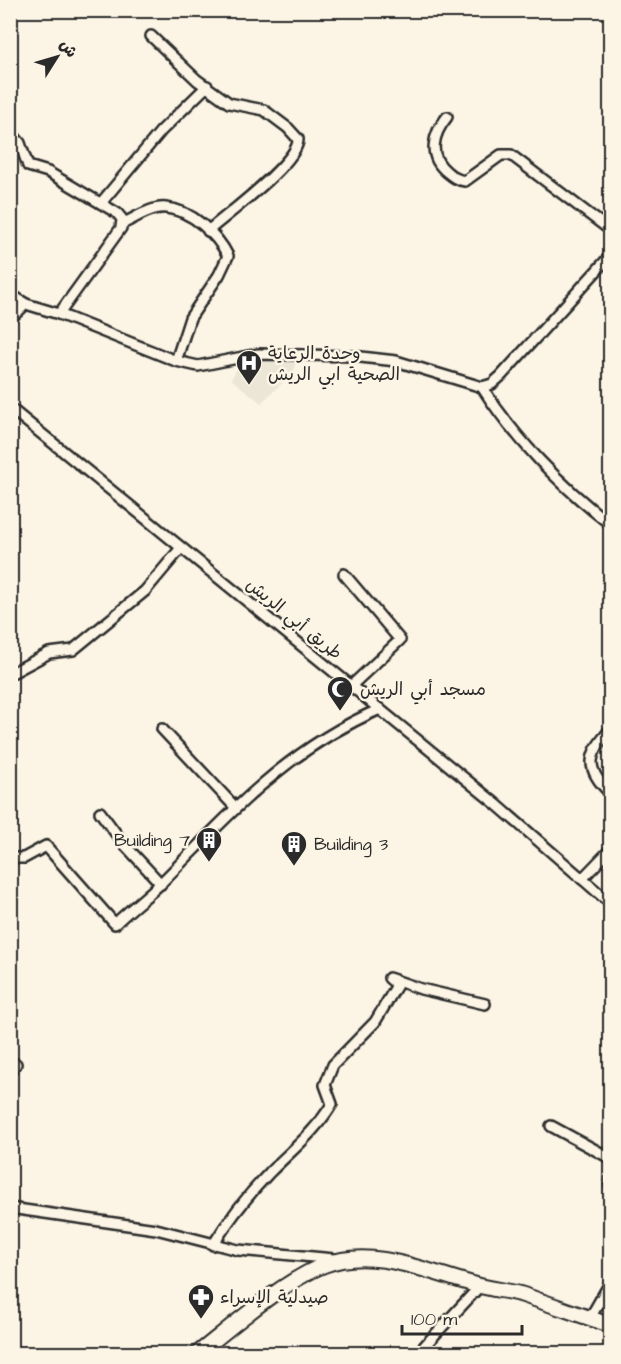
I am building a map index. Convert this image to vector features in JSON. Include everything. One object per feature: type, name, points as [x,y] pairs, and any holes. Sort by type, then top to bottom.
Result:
[{"type":"highway","points":[[197,1353],[267,1300],[323,1265],[343,1260],[372,1259],[412,1266],[480,1286],[518,1294],[610,1325]]},
{"type":"street","points":[[151,36],[229,103],[264,110],[294,134],[298,145],[270,178],[208,231]]},
{"type":"street","points":[[100,203],[168,123],[207,86]]},
{"type":"street","points":[[447,117],[438,129],[434,155],[442,168],[456,179],[465,181],[501,155],[511,155],[610,230]]},
{"type":"street","points":[[10,131],[20,143],[28,166],[48,172],[117,213],[122,224]]},
{"type":"street","points":[[59,314],[122,224],[165,207],[185,213],[208,231],[224,248],[227,261],[190,318],[176,361]]},
{"type":"street","points":[[10,294],[26,304],[59,314],[176,361],[198,366],[258,354],[351,356],[396,361],[482,387],[492,384],[501,376],[610,256]]},
{"type":"street","points":[[10,320],[26,304]]},
{"type":"street","points":[[482,387],[498,412],[541,461],[610,524]]},
{"type":"street","name":"طريق أبي الريش","points":[[10,408],[380,709],[610,903]]},
{"type":"street","points":[[10,674],[49,653],[73,650],[145,591],[181,548]]},
{"type":"street","points":[[344,574],[400,640],[351,686]]},
{"type":"street","points":[[10,858],[24,858],[46,846],[114,924],[161,884],[235,807],[321,738],[380,709]]},
{"type":"street","points":[[162,729],[235,807]]},
{"type":"street","points":[[610,730],[592,753],[591,761],[594,774],[610,793]]},
{"type":"street","points":[[100,812],[123,843],[161,884]]},
{"type":"street","points":[[582,879],[610,850]]},
{"type":"street","points":[[213,1245],[231,1216],[268,1174],[320,1124],[332,1104],[325,1085],[333,1065],[375,1022],[397,985],[389,978],[421,989],[485,1004]]},
{"type":"street","points":[[551,1126],[610,1158]]},
{"type":"street","points":[[610,1180],[610,1186]]},
{"type":"street","points":[[10,1208],[156,1229],[238,1250],[343,1260]]},
{"type":"street","points":[[292,1255],[299,1263],[300,1279]]},
{"type":"street","points":[[590,1318],[610,1283]]},
{"type":"street","points":[[417,1353],[480,1286]]},
{"type":"shaded area","points":[[297,358],[294,372],[261,403],[231,379],[241,362]]},
{"type":"place","name":"وحدة الرعاية الصحية ابي الريش","points":[[249,386]]},
{"type":"place","name":"مسجد أبي الريش","points":[[340,712]]},
{"type":"place","name":"Building 7","points":[[209,863]]},
{"type":"place","name":"Building 3","points":[[294,867]]},
{"type":"place","name":"صيدلية الإسراء","points":[[201,1320]]}]
